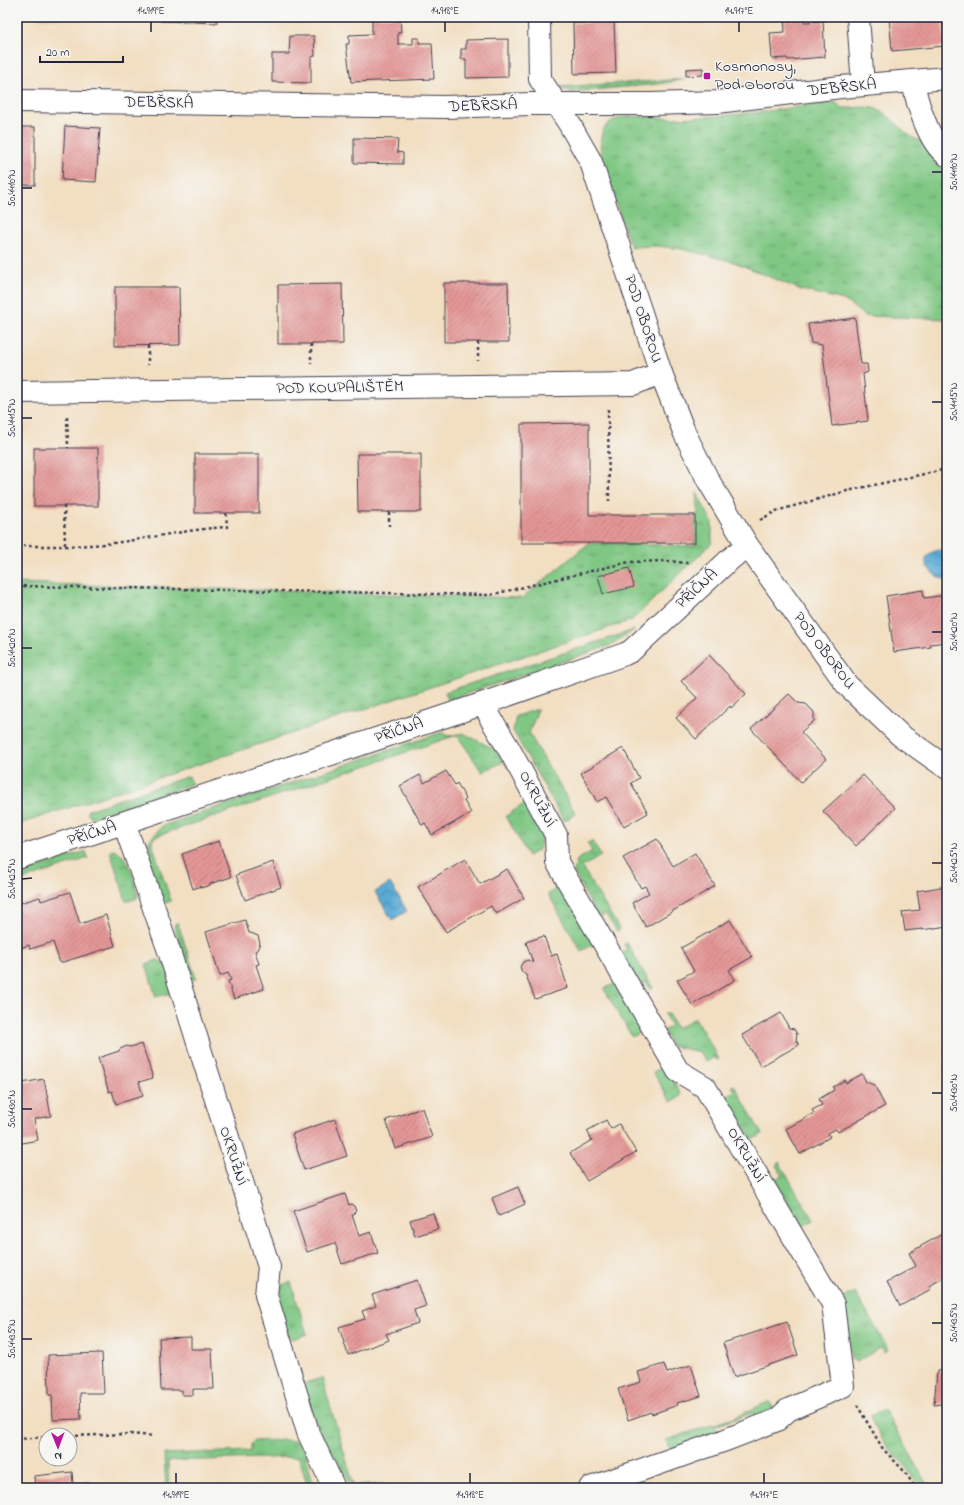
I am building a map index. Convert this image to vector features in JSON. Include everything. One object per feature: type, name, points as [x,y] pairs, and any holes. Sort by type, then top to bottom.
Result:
[{"type":"street","name":"POD OBOROU","points":[[539,17],[540,79],[570,125],[591,162],[661,373],[685,434],[708,480],[743,538],[847,685],[900,735],[947,768]]},
{"type":"street","points":[[858,17],[863,85]]},
{"type":"street","name":"DEBŘSKÁ","points":[[17,101],[446,107],[557,104],[651,104],[717,102],[863,85],[947,78]]},
{"type":"street","points":[[913,82],[917,102],[926,126],[942,152],[947,156]]},
{"type":"street","name":"POD KOUPALIŠTĚM","points":[[17,392],[633,384],[661,373]]},
{"type":"street","name":"PŘÍČNÁ","points":[[17,858],[485,703],[625,654],[631,651],[727,562],[743,538]]},
{"type":"street","name":"OKRUŽNÍ","points":[[485,703],[491,719],[509,748],[556,835],[558,862],[678,1071],[705,1087],[833,1304],[843,1386]]},
{"type":"street","name":"OKRUŽNÍ","points":[[124,823],[170,952],[269,1267],[266,1295],[308,1432],[334,1488]]},
{"type":"street","points":[[590,1488],[723,1441],[777,1420],[788,1410],[843,1386]]},
{"type":"path","points":[[478,342],[478,362]]},
{"type":"path","points":[[311,344],[311,364]]},
{"type":"path","points":[[148,346],[148,366]]},
{"type":"path","points":[[608,409],[609,501]]},
{"type":"path","points":[[67,416],[68,448]]},
{"type":"path","points":[[743,538],[782,510],[847,491],[947,469]]},
{"type":"path","points":[[64,506],[65,547]]},
{"type":"path","points":[[389,512],[389,526]]},
{"type":"path","points":[[17,546],[65,547],[122,542],[171,533],[227,527],[226,513]]},
{"type":"path","points":[[17,586],[490,595],[629,562],[667,561],[690,563]]},
{"type":"path","points":[[843,1386],[863,1414],[883,1449],[906,1473],[915,1488]]},
{"type":"path","points":[[78,1436],[129,1434],[153,1436]]},
{"type":"path","points":[[17,1438],[38,1437]]},
{"type":"green space","points":[[686,79],[659,84],[571,92],[559,87]]},
{"type":"green space","points":[[835,102],[842,108],[868,107],[882,112],[909,135],[921,141],[936,164],[947,172],[947,319],[865,316],[844,300],[801,290],[734,262],[682,249],[658,246],[631,247],[601,157],[601,136],[603,130],[612,121],[624,117],[638,116],[681,118],[740,114]]},
{"type":"green space","points":[[697,493],[712,522],[712,543],[632,620],[17,825],[17,583],[522,598],[589,543],[695,546],[695,515],[698,515]]},
{"type":"green space","points":[[634,630],[609,646],[448,700],[445,692]]},
{"type":"green space","points":[[538,709],[529,733],[576,814],[564,821],[513,731],[516,716]]},
{"type":"green space","points":[[443,732],[448,736],[463,733],[496,750],[503,762],[482,772],[457,735],[154,837],[152,843],[171,901],[165,903],[162,902],[149,858],[148,842],[162,826]]},
{"type":"green space","points":[[189,776],[192,784],[91,818],[87,813],[88,810]]},
{"type":"green space","points":[[524,804],[528,805],[543,830],[539,850],[528,856],[506,816]]},
{"type":"green space","points":[[592,841],[601,856],[582,867],[620,930],[617,932],[606,914],[598,918],[574,872],[577,860],[592,851],[587,843]]},
{"type":"green space","points":[[113,850],[124,857],[127,862],[133,876],[138,896],[136,899],[126,901],[110,851]]},
{"type":"green space","points":[[86,851],[88,858],[17,882],[17,874]]},
{"type":"green space","points":[[557,888],[562,889],[593,943],[581,951],[548,894]]},
{"type":"green space","points":[[178,923],[196,979],[191,979],[174,925]]},
{"type":"green space","points":[[627,943],[653,988],[650,990],[646,982],[638,986],[618,954],[627,950],[624,944]]},
{"type":"green space","points":[[158,960],[166,965],[175,992],[156,997],[146,964]]},
{"type":"green space","points":[[614,984],[617,985],[642,1028],[641,1032],[632,1037],[604,989]]},
{"type":"green space","points":[[667,1012],[677,1029],[695,1018],[719,1059],[717,1060],[715,1057],[706,1062],[700,1052],[672,1046],[663,1031],[671,1026],[664,1014]]},
{"type":"green space","points":[[662,1068],[666,1069],[681,1094],[680,1097],[671,1102],[653,1072]]},
{"type":"green space","points":[[734,1085],[762,1134],[752,1140],[725,1096],[735,1091],[732,1086]]},
{"type":"green space","points":[[779,1162],[813,1220],[802,1227],[774,1180],[782,1176],[776,1165]]},
{"type":"green space","points":[[291,1282],[307,1334],[292,1339],[288,1337],[276,1299],[277,1290],[282,1289],[281,1285]]},
{"type":"green space","points":[[855,1292],[888,1349],[884,1352],[882,1347],[856,1362],[851,1359],[843,1298]]},
{"type":"green space","points":[[322,1378],[354,1486],[383,1484],[383,1488],[353,1487],[317,1427],[303,1386],[305,1383]]},
{"type":"green space","points":[[770,1401],[775,1412],[755,1418],[753,1413],[715,1426],[718,1435],[670,1451],[666,1440],[733,1418]]},
{"type":"green space","points":[[884,1409],[930,1488],[920,1488],[903,1463],[890,1451],[873,1424],[870,1416]]},
{"type":"green space","points":[[254,1441],[297,1441],[304,1449],[314,1488],[308,1488],[299,1457],[168,1461],[169,1488],[166,1488],[164,1454],[251,1451],[251,1444]]},
{"type":"water","points":[[939,550],[947,552],[947,580],[940,578],[927,566],[927,557],[931,553]]},
{"type":"water","points":[[390,883],[407,911],[392,920],[375,892]]},
{"type":"building","points":[[73,17],[73,19],[38,18]]},
{"type":"building","points":[[161,17],[217,17],[217,23],[160,21]]},
{"type":"building","points":[[372,17],[400,17],[401,32],[398,32],[398,44],[413,44],[413,38],[419,38],[419,43],[432,43],[434,79],[351,82],[346,44],[349,44],[349,35],[372,34]]},
{"type":"building","points":[[588,17],[608,17],[608,22],[614,22],[616,73],[574,74],[573,23],[588,23]]},
{"type":"building","points":[[804,17],[804,22],[823,21],[825,57],[788,60],[787,58],[772,59],[770,33],[785,32],[784,18]]},
{"type":"building","points":[[889,17],[942,17],[945,46],[892,51]]},
{"type":"building","points":[[290,36],[314,36],[315,56],[311,57],[311,83],[272,82],[272,54],[289,54]]},
{"type":"building","points":[[508,39],[508,77],[466,78],[466,59],[461,59],[461,49],[466,49],[466,40]]},
{"type":"building","points":[[703,68],[703,75],[686,76],[686,69]]},
{"type":"building","points":[[65,126],[100,128],[96,182],[62,180]]},
{"type":"building","points":[[17,127],[35,127],[35,185],[17,185]]},
{"type":"building","points":[[354,138],[398,139],[397,152],[403,153],[403,164],[354,163]]},
{"type":"building","points":[[444,283],[508,283],[509,342],[444,342]]},
{"type":"building","points":[[342,284],[343,344],[278,344],[278,285]]},
{"type":"building","points":[[115,287],[179,287],[180,345],[115,346]]},
{"type":"building","points":[[855,318],[861,364],[867,364],[868,372],[863,374],[868,421],[832,426],[822,345],[811,343],[808,324]]},
{"type":"building","points":[[589,423],[589,515],[695,515],[695,543],[521,543],[521,424]]},
{"type":"building","points":[[34,448],[98,448],[98,506],[34,506]]},
{"type":"building","points":[[195,454],[259,454],[259,513],[195,513]]},
{"type":"building","points":[[357,454],[421,454],[421,512],[358,512]]},
{"type":"building","points":[[629,568],[634,587],[603,594],[598,576]]},
{"type":"building","points":[[923,590],[924,598],[947,595],[947,642],[930,644],[931,647],[894,652],[886,596]]},
{"type":"building","points":[[709,655],[746,694],[731,708],[730,706],[696,739],[676,718],[697,698],[681,681]]},
{"type":"building","points":[[789,694],[798,703],[806,704],[814,712],[814,721],[801,732],[826,759],[801,782],[751,729]]},
{"type":"building","points":[[623,748],[639,778],[631,783],[648,813],[624,827],[606,797],[597,802],[581,773]]},
{"type":"building","points":[[446,771],[455,785],[457,783],[466,799],[464,801],[471,813],[432,835],[425,823],[422,825],[400,786],[420,775],[424,783]]},
{"type":"building","points":[[863,775],[895,808],[856,846],[823,811]]},
{"type":"building","points":[[657,839],[673,866],[695,853],[715,886],[646,927],[632,903],[649,893],[645,886],[641,888],[623,858]]},
{"type":"building","points":[[219,841],[231,877],[201,888],[201,886],[193,889],[182,854]]},
{"type":"building","points":[[465,859],[480,884],[507,869],[524,898],[496,914],[491,906],[446,932],[418,887]]},
{"type":"building","points":[[273,862],[281,887],[245,900],[236,875]]},
{"type":"building","points":[[947,886],[947,926],[905,931],[902,912],[920,910],[917,891]]},
{"type":"building","points":[[70,892],[80,924],[106,915],[115,946],[60,963],[53,942],[30,949],[29,945],[17,949],[17,904],[40,897],[41,901]]},
{"type":"building","points":[[245,920],[249,933],[258,936],[260,943],[255,951],[259,964],[256,965],[264,989],[234,999],[228,981],[231,980],[228,973],[220,976],[206,932]]},
{"type":"building","points":[[730,920],[752,957],[729,970],[735,980],[692,1005],[677,980],[694,971],[681,948]]},
{"type":"building","points":[[544,936],[551,956],[557,954],[568,988],[535,999],[526,975],[522,972],[520,967],[523,962],[528,960],[533,963],[526,942]]},
{"type":"building","points":[[781,1013],[789,1028],[794,1029],[797,1034],[796,1040],[799,1045],[761,1066],[742,1035]]},
{"type":"building","points":[[142,1044],[153,1078],[139,1082],[143,1096],[116,1104],[112,1091],[109,1092],[98,1058],[119,1051],[127,1046],[130,1047]]},
{"type":"building","points":[[862,1074],[866,1082],[874,1085],[885,1106],[838,1132],[836,1129],[828,1133],[830,1137],[800,1154],[786,1129],[814,1113],[812,1110],[822,1105],[819,1099],[834,1090],[833,1087],[845,1080],[846,1083]]},
{"type":"building","points":[[44,1079],[51,1116],[34,1119],[38,1140],[17,1144],[17,1084]]},
{"type":"building","points":[[422,1108],[432,1137],[395,1149],[386,1120]]},
{"type":"building","points":[[335,1119],[347,1156],[304,1170],[292,1134]]},
{"type":"building","points":[[606,1120],[611,1129],[619,1124],[636,1152],[587,1181],[570,1153],[592,1140],[587,1131]]},
{"type":"building","points":[[518,1187],[525,1204],[499,1216],[492,1198]]},
{"type":"building","points":[[345,1194],[349,1205],[351,1204],[354,1206],[356,1211],[352,1215],[359,1236],[371,1232],[378,1253],[342,1264],[335,1243],[307,1252],[293,1211]]},
{"type":"building","points":[[433,1213],[438,1229],[415,1236],[410,1220]]},
{"type":"building","points":[[944,1233],[947,1238],[947,1276],[929,1286],[931,1289],[900,1306],[887,1282],[916,1266],[909,1253]]},
{"type":"building","points":[[417,1280],[426,1306],[414,1310],[418,1323],[386,1334],[389,1340],[348,1355],[339,1327],[365,1319],[362,1311],[376,1306],[372,1295]]},
{"type":"building","points":[[787,1322],[798,1355],[734,1377],[723,1343]]},
{"type":"building","points":[[191,1337],[191,1349],[212,1349],[214,1389],[193,1389],[193,1395],[182,1395],[182,1390],[161,1390],[159,1338]]},
{"type":"building","points":[[102,1353],[104,1393],[80,1393],[81,1419],[53,1420],[52,1395],[49,1395],[48,1355]]},
{"type":"building","points":[[664,1364],[667,1373],[691,1365],[701,1396],[677,1403],[678,1405],[652,1414],[651,1412],[628,1420],[618,1389],[641,1382],[638,1372]]},
{"type":"building","points":[[947,1370],[947,1403],[934,1405],[937,1371]]},
{"type":"building","points":[[72,1472],[73,1484],[89,1483],[90,1488],[35,1488],[34,1476]]},
{"type":"place","name":"Kosmonosy, Pod Oborou","points":[[707,76]]}]
